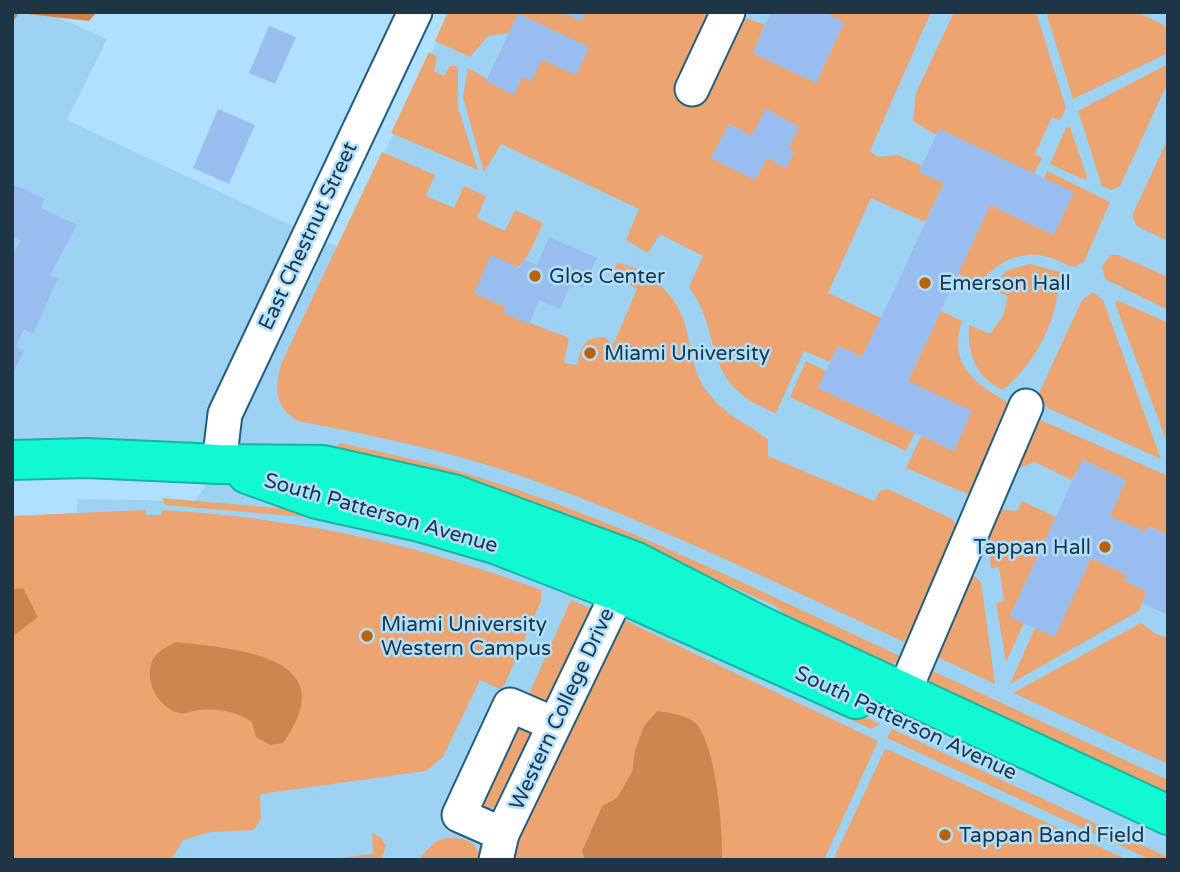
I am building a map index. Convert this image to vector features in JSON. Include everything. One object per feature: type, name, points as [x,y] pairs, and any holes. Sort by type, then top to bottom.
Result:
[{"type":"highway","name":"South Patterson Avenue","points":[[12,460],[100,458],[219,464],[323,465],[453,494],[1168,842]]},
{"type":"highway","name":"South Patterson Avenue","points":[[626,577],[904,692],[1168,815]]},
{"type":"street","name":"East Chestnut Street","points":[[219,464],[225,414],[415,12]]},
{"type":"street","points":[[692,89],[728,12]]},
{"type":"street","points":[[904,692],[1026,406]]},
{"type":"street","name":"Western College Drive","points":[[499,847],[554,724],[626,577]]},
{"type":"street","points":[[499,847],[459,814],[510,705],[554,724]]},
{"type":"shaded area","points":[[701,11],[745,18],[765,25],[753,53],[816,83],[844,23],[823,12],[931,12],[870,151],[878,157],[898,155],[922,166],[919,172],[944,183],[925,222],[871,198],[828,293],[881,318],[862,357],[838,346],[830,362],[804,351],[776,413],[751,401],[735,388],[724,374],[700,306],[689,287],[703,256],[660,234],[648,253],[626,240],[639,209],[501,144],[484,172],[463,97],[468,68],[514,94],[522,77],[531,80],[542,59],[576,75],[589,47],[518,14],[509,33],[488,36],[470,57],[435,41],[448,12],[562,12],[581,21],[585,12]],"holes":[[[766,109],[799,127],[788,149],[794,152],[786,168],[767,158],[755,180],[711,158],[729,124],[752,136]]]},
{"type":"shaded area","name":"Miami University","points":[[12,12],[55,16],[107,39],[67,120],[339,248],[451,12],[1168,12],[1168,860],[12,860],[12,516],[77,513],[77,499],[195,501],[219,465],[12,460]]},
{"type":"shaded area","points":[[12,12],[97,12],[89,21],[19,13],[12,23]]},
{"type":"shaded area","points":[[954,12],[1036,12],[1066,108],[1060,120],[1052,117],[1035,154],[1042,158],[1034,174],[939,129],[936,135],[913,121],[916,93]]},
{"type":"shaded area","points":[[1046,12],[1137,12],[1168,27],[1168,53],[1073,99]]},
{"type":"shaded area","points":[[429,52],[437,57],[434,71],[444,76],[450,66],[456,66],[458,70],[458,108],[478,170],[391,133]]},
{"type":"shaded area","points":[[1168,64],[1168,82],[1120,186],[1112,190],[1102,186],[1078,111]]},
{"type":"shaded area","points":[[1070,127],[1087,177],[1085,180],[1050,164],[1066,128]]},
{"type":"shaded area","points":[[1168,138],[1168,241],[1137,226],[1132,216]]},
{"type":"shaded area","points":[[382,152],[435,175],[426,196],[454,208],[464,186],[486,196],[477,218],[505,231],[515,210],[543,223],[530,251],[518,267],[474,293],[506,307],[504,313],[569,338],[564,363],[577,365],[582,348],[592,338],[605,337],[613,345],[637,289],[612,274],[617,263],[639,270],[668,293],[681,313],[701,383],[728,413],[768,440],[768,456],[874,501],[881,490],[888,489],[952,519],[958,530],[909,644],[714,554],[565,492],[435,450],[298,421],[290,416],[278,396],[282,362]]},
{"type":"shaded area","points":[[1047,171],[1110,202],[1084,262],[1074,267],[1048,257],[1028,255],[1001,264],[979,283],[958,274],[990,205],[1054,235],[1044,178]]},
{"type":"shaded area","points":[[1111,255],[1118,255],[1168,277],[1168,307],[1164,308],[1105,279],[1102,266]]},
{"type":"shaded area","points":[[1030,264],[1060,272],[1055,306],[1051,322],[1036,352],[1003,390],[986,379],[975,364],[970,346],[969,325],[990,334],[1003,316],[1008,297],[989,287],[1008,270]]},
{"type":"shaded area","points":[[1093,292],[1103,300],[1161,459],[1048,408],[1040,399],[1040,391],[1082,300]]},
{"type":"shaded area","points":[[1117,300],[1168,323],[1168,445],[1115,303]]},
{"type":"shaded area","points":[[941,311],[962,321],[958,337],[959,351],[968,373],[1011,404],[974,492],[968,494],[906,468],[921,436],[954,451],[908,381]]},
{"type":"shaded area","points":[[806,361],[826,371],[818,388],[915,433],[906,451],[790,397]]},
{"type":"shaded area","points":[[1036,418],[1168,476],[1168,535],[1148,526],[1145,532],[1110,516],[1126,480],[1083,460],[1072,480],[1035,462],[1016,469]]},
{"type":"shaded area","points":[[340,443],[472,475],[543,499],[647,540],[902,657],[887,668],[818,640],[774,605],[561,512],[474,483],[336,448]]},
{"type":"shaded area","points":[[162,498],[308,511],[305,517],[165,505]]},
{"type":"shaded area","points":[[1022,501],[1056,517],[1010,616],[1024,623],[1006,662],[996,603],[1004,601],[999,567],[991,568],[988,539],[1000,509],[1017,511]]},
{"type":"shaded area","points":[[146,510],[146,515],[161,515],[163,510],[260,519],[355,536],[448,559],[541,590],[541,601],[505,684],[500,689],[480,680],[443,757],[426,771],[260,794],[261,819],[254,830],[211,832],[183,840],[171,860],[12,860],[12,516]]},
{"type":"shaded area","points":[[1091,558],[1127,575],[1124,581],[1147,591],[1139,611],[1010,684],[1035,628],[1055,636]]},
{"type":"shaded area","points":[[969,576],[974,576],[981,582],[995,684],[931,654]]},
{"type":"shaded area","points":[[23,588],[38,617],[12,637],[12,589]]},
{"type":"shaded area","points":[[571,600],[596,611],[497,807],[488,808],[481,801]]},
{"type":"shaded area","points":[[629,617],[647,617],[880,724],[871,729]]},
{"type":"shaded area","points":[[622,619],[878,741],[824,860],[722,860],[709,750],[693,721],[678,715],[635,750],[632,772],[617,799],[602,806],[582,851],[585,860],[506,860]]},
{"type":"shaded area","points":[[1141,623],[1156,634],[1168,638],[1168,764],[1013,693]]},
{"type":"shaded area","points":[[176,642],[253,654],[276,662],[293,674],[301,691],[299,714],[283,743],[270,745],[256,737],[252,722],[234,713],[197,710],[181,713],[163,704],[151,683],[151,664],[160,651]]},
{"type":"shaded area","points":[[926,668],[1168,780],[1168,803],[928,683]]},
{"type":"shaded area","points":[[657,711],[686,717],[702,732],[717,787],[722,860],[585,860],[582,851],[602,806],[617,798],[632,772],[635,750],[644,726]]},
{"type":"shaded area","points":[[892,729],[1168,857],[1168,860],[1151,860],[887,738]]},
{"type":"shaded area","points":[[885,749],[889,750],[1128,860],[833,860]]},
{"type":"shaded area","points":[[372,833],[381,838],[386,846],[381,860],[323,860],[373,854]]},
{"type":"shaded area","points":[[446,838],[469,841],[476,848],[480,860],[418,860],[435,842]]},
{"type":"building","points":[[562,12],[585,12],[581,21]]},
{"type":"building","points":[[771,12],[823,12],[844,22],[816,83],[753,53]]},
{"type":"building","points":[[518,14],[589,47],[576,75],[542,59],[531,81],[522,77],[514,95],[486,81]]},
{"type":"building","points":[[269,26],[296,37],[275,84],[249,73]]},
{"type":"building","points":[[218,109],[255,125],[229,184],[193,168]]},
{"type":"building","points":[[766,109],[799,127],[788,149],[794,152],[786,168],[767,158],[755,180],[711,158],[729,124],[752,136]]},
{"type":"building","name":"Emerson Hall","points":[[939,129],[1074,192],[1054,235],[990,205],[908,381],[972,411],[954,451],[818,388],[838,346],[862,357],[881,318],[944,183],[919,172]]},
{"type":"building","points":[[12,184],[45,199],[41,208],[77,225],[50,275],[58,278],[33,334],[24,329],[16,347],[24,351],[12,375],[12,257],[21,240],[12,236]]},
{"type":"building","name":"Glos Center","points":[[549,237],[597,258],[583,288],[571,283],[560,309],[539,300],[529,324],[503,313],[506,307],[474,293],[491,255],[520,268],[524,259],[537,265]]},
{"type":"building","name":"Tappan Hall","points":[[1082,460],[1126,480],[1110,516],[1145,532],[1147,526],[1168,535],[1168,615],[1142,603],[1147,591],[1124,581],[1127,575],[1091,558],[1055,637],[1010,617]]},
{"type":"place","name":"Glos Center","points":[[535,276]]},
{"type":"place","name":"Emerson Hall","points":[[925,283]]},
{"type":"place","name":"Miami University","points":[[590,353]]},
{"type":"place","name":"Tappan Hall","points":[[1105,547]]},
{"type":"place","name":"Miami University Western Campus","points":[[367,636]]},
{"type":"place","name":"Tappan Band Field","points":[[945,835]]}]
